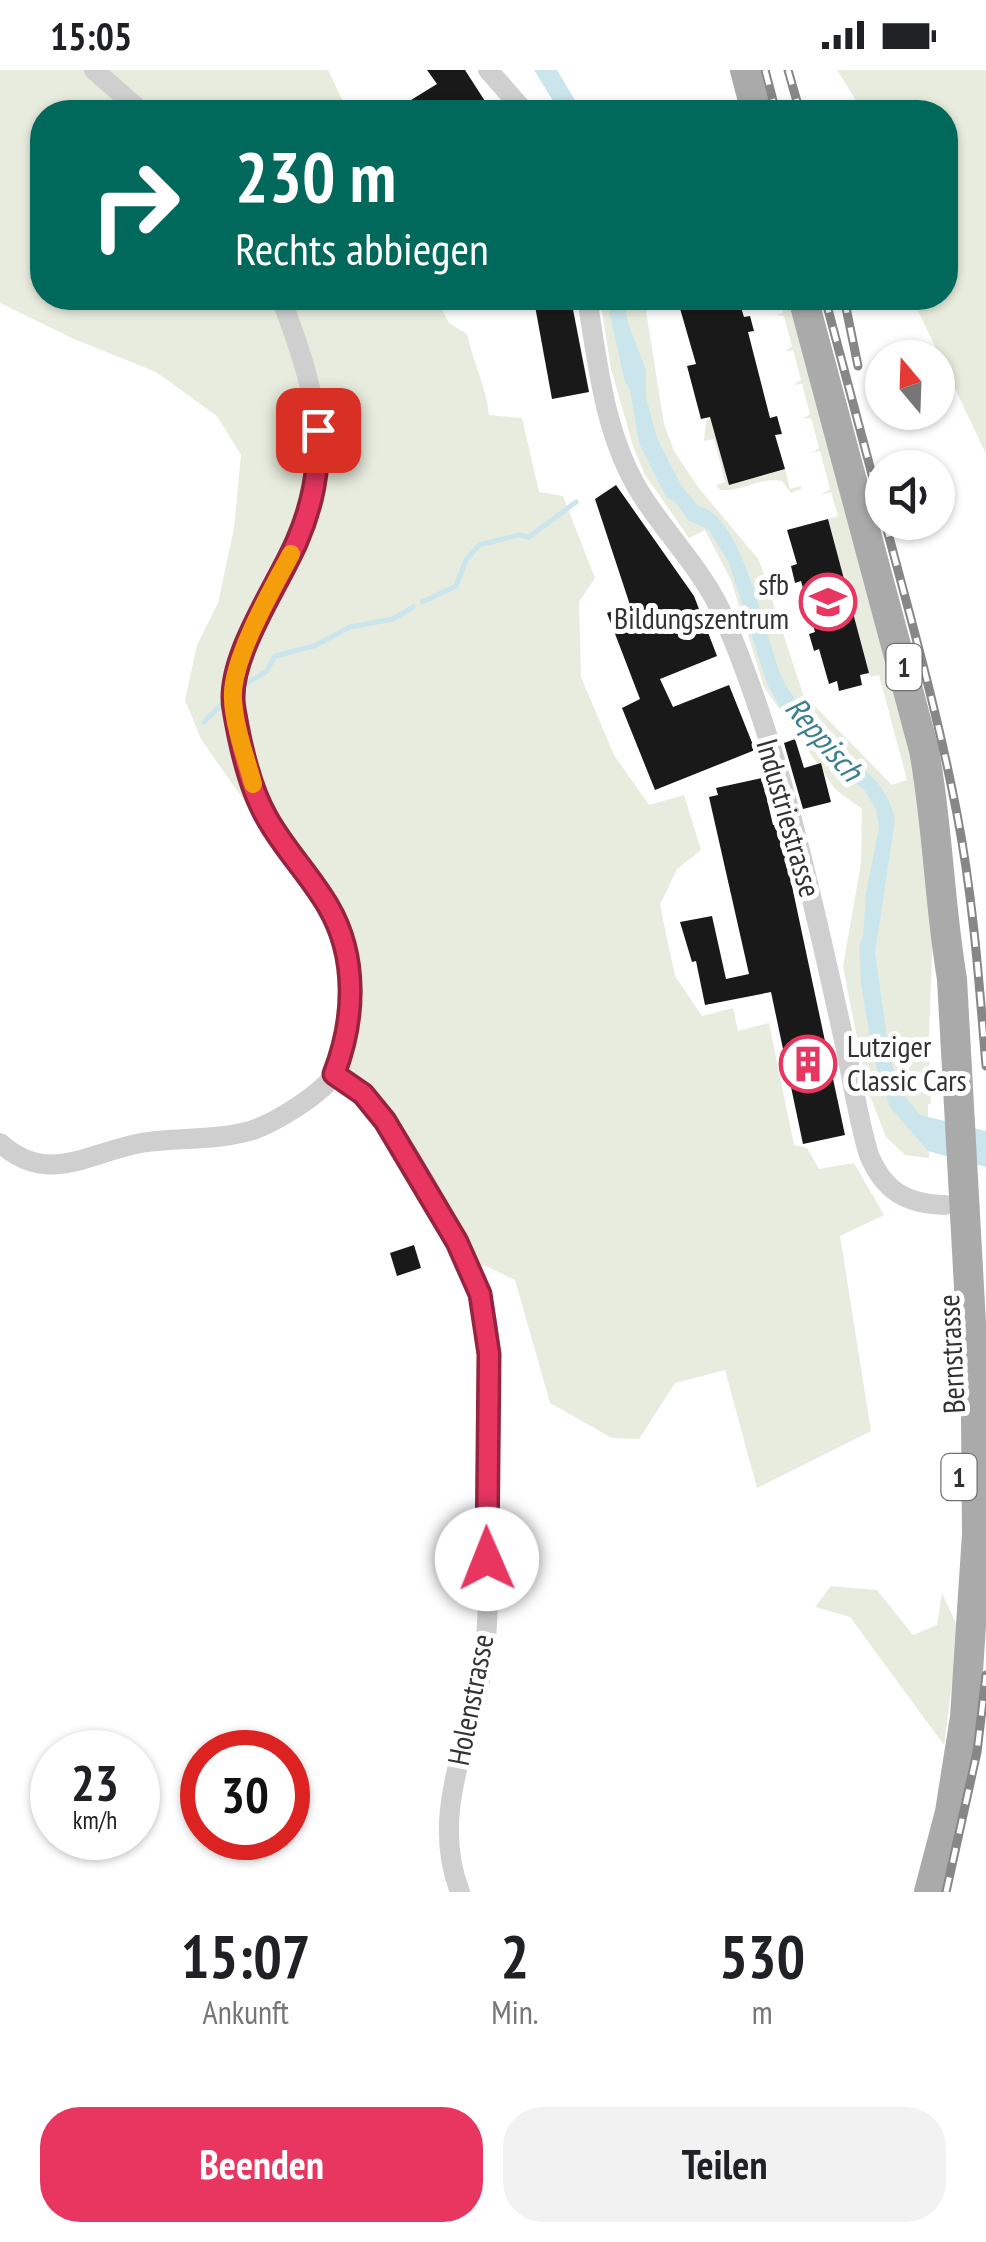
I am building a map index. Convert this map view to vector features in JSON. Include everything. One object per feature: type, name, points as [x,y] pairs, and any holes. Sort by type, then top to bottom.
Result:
[{"type":"main road","points":[[746,70],[753,100]]},
{"type":"main road","name":"Bernstrasse","points":[[807,310],[924,750],[940,852],[944,928],[952,978],[950,1111],[953,1165],[965,1208],[977,1534],[966,1717],[950,1812],[929,1892]]},
{"type":"street","points":[[94,70],[128,100]]},
{"type":"street","points":[[488,70],[514,100]]},
{"type":"street","points":[[0,1143],[26,1162],[52,1166],[143,1143],[244,1132],[280,1117],[334,1074],[349,1012],[351,981],[346,951],[327,903],[262,809],[232,699],[236,672],[297,542],[316,485],[316,412],[285,310]]},
{"type":"street","name":"Industriestrasse","points":[[589,310],[604,397],[621,455],[641,494],[712,592],[770,750],[798,840],[868,1155],[881,1179],[900,1197],[916,1203],[965,1208]]},
{"type":"street","name":"Holenstrasse","points":[[334,1074],[370,1101],[416,1170],[472,1272],[484,1304],[488,1333],[486,1634],[447,1828],[449,1856],[460,1892]]},
{"type":"shaded area","points":[[0,70],[328,70],[342,100],[30,100],[30,310],[442,310],[449,323],[467,334],[489,415],[522,418],[539,492],[563,496],[595,578],[579,602],[581,677],[614,755],[649,805],[684,795],[701,850],[677,869],[660,905],[675,976],[702,1016],[733,1008],[738,1031],[769,1023],[794,1145],[807,1148],[819,1169],[854,1163],[884,1215],[840,1236],[871,1431],[757,1488],[725,1370],[675,1383],[639,1439],[612,1438],[550,1403],[515,1280],[479,1263],[379,1095],[346,1067],[338,935],[201,739],[185,700],[197,645],[218,603],[234,528],[241,455],[217,416],[156,372],[0,303]]},
{"type":"shaded area","points":[[837,70],[986,70],[986,454],[955,389],[955,340],[932,340],[918,310],[958,310],[958,100],[856,100]]},
{"type":"shaded area","points":[[602,310],[646,310],[664,424],[674,451],[698,487],[759,560],[803,694],[892,785],[907,780],[879,675],[870,677],[828,519],[838,516],[831,492],[821,495],[830,489],[820,451],[812,453],[819,448],[811,418],[803,419],[810,414],[802,384],[794,385],[801,380],[793,350],[785,352],[792,346],[784,316],[775,315],[790,310],[908,725],[933,931],[929,1158],[905,1155],[886,1137],[868,1091],[851,1008],[843,966],[861,863],[862,809],[836,790],[764,687],[731,580],[705,530],[689,538],[645,475],[611,369]]},
{"type":"shaded area","points":[[710,418],[729,485],[785,469],[790,489],[801,489],[791,493],[782,481],[774,480],[720,490],[716,485],[725,482],[714,439],[704,441],[706,421]]},
{"type":"shaded area","points":[[831,1586],[877,1590],[913,1635],[937,1625],[942,1593],[959,1630],[944,1745],[850,1617],[815,1607]]},
{"type":"water","points":[[534,70],[557,70],[575,100],[553,100]]},
{"type":"water","name":"Reppisch","points":[[609,310],[625,310],[646,370],[646,397],[657,438],[681,485],[698,506],[714,515],[729,532],[751,583],[784,682],[815,726],[820,726],[839,749],[872,777],[889,802],[895,820],[875,953],[890,1058],[902,1093],[920,1115],[986,1131],[986,1167],[928,1151],[890,1107],[873,1056],[859,947],[879,828],[876,809],[863,788],[850,780],[785,715],[767,684],[729,563],[709,530],[688,520],[676,503],[666,497],[639,443],[630,390]]},
{"type":"building","points":[[427,70],[465,70],[484,100],[411,100],[437,84]]},
{"type":"building","points":[[536,310],[573,310],[589,392],[552,399]]},
{"type":"building","points":[[680,310],[742,310],[744,317],[750,316],[754,331],[748,332],[770,418],[777,416],[782,434],[775,435],[785,469],[729,485],[710,417],[701,419],[687,366],[696,364]]},
{"type":"building","points":[[616,485],[694,596],[717,656],[660,679],[673,707],[729,685],[755,750],[655,790],[622,708],[640,699],[607,613],[630,605],[595,499]]},
{"type":"building","name":"sfb Bildungszentrum","points":[[828,519],[869,673],[860,675],[862,685],[839,691],[837,681],[829,684],[819,649],[814,651],[809,634],[815,632],[801,581],[795,583],[791,566],[797,564],[787,530]]},
{"type":"building","points":[[795,739],[804,768],[821,763],[831,802],[803,809],[784,743]]},
{"type":"building","points":[[762,778],[773,825],[779,825],[845,1135],[803,1144],[771,992],[705,1005],[696,961],[692,962],[680,922],[712,916],[726,979],[749,974],[709,797],[718,795],[716,788]]},
{"type":"building","points":[[414,1245],[421,1268],[397,1276],[390,1253]]},
{"type":"waterway","points":[[422,602],[456,586],[466,560],[479,545],[519,535],[529,537],[576,502]]},
{"type":"waterway","points":[[240,687],[266,672],[275,656],[314,646],[350,627],[393,619],[413,607]]},
{"type":"waterway","points":[[204,722],[227,699]]},
{"type":"railway","points":[[765,70],[773,100]]},
{"type":"railway","points":[[788,70],[797,100]]},
{"type":"railway","points":[[828,310],[865,450]]},
{"type":"railway","points":[[846,310],[858,366]]},
{"type":"railway","points":[[890,540],[933,704],[963,845],[986,1066]]},
{"type":"railway","points":[[946,1892],[977,1752],[986,1675]]},
{"type":"slow traffic","points":[[253,784],[234,710],[234,682],[270,593],[291,554]]},
{"type":"place","name":"sfb Bildungszentrum","points":[[828,602]]},
{"type":"place","name":"Lutziger Classic Cars","points":[[808,1064]]},
{"type":"route","points":[[318,430],[313,497],[297,542],[236,672],[232,690],[234,710],[262,809],[327,903],[346,951],[351,981],[349,1012],[334,1074],[363,1094],[385,1121],[457,1242],[484,1304],[490,1382],[487,1559]]}]
